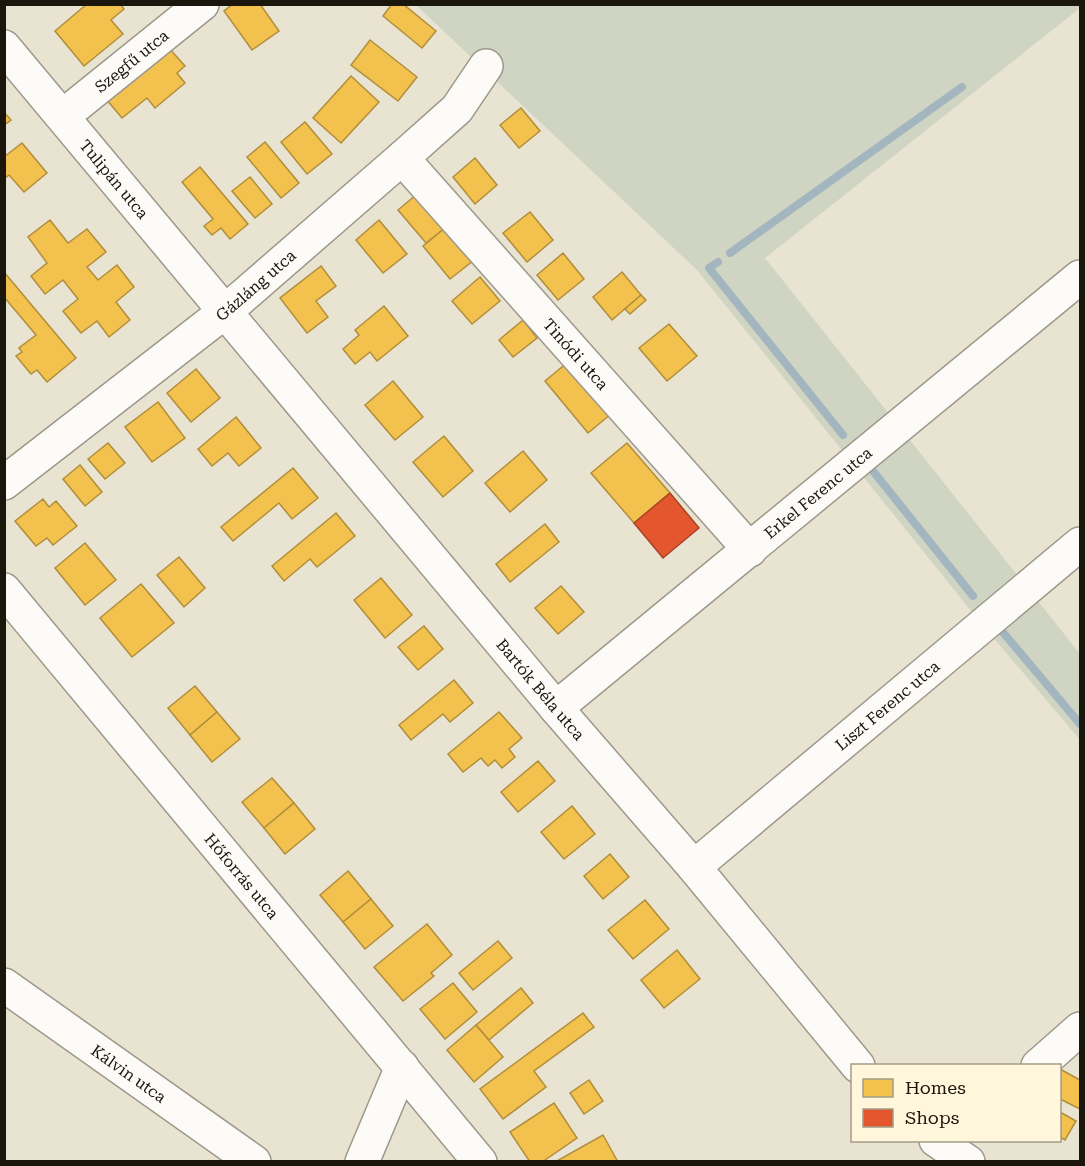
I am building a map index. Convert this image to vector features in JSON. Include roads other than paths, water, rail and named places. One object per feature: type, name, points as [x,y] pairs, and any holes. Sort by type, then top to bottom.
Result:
[{"type":"street","name":"Szegfű utca","points":[[63,116],[202,4]]},
{"type":"street","name":"Tulipán utca","points":[[4,47],[227,310]]},
{"type":"street","name":"Gázláng utca","points":[[4,483],[227,310],[457,109],[486,66]]},
{"type":"street","name":"Tinódi utca","points":[[402,158],[750,550]]},
{"type":"street","name":"Erkel Ferenc utca","points":[[556,708],[1080,277]]},
{"type":"street","name":"Bartók Béla utca","points":[[227,310],[556,708],[694,867],[857,1064]]},
{"type":"street","name":"Liszt Ferenc utca","points":[[694,867],[1080,544]]},
{"type":"street","name":"Hőforrás utca","points":[[4,590],[480,1161]]},
{"type":"street","name":"Kálvin utca","points":[[4,985],[254,1161]]},
{"type":"street","points":[[1039,1064],[1080,1029]]},
{"type":"street","points":[[362,1161],[402,1067]]},
{"type":"waterway","points":[[730,253],[962,87]]},
{"type":"waterway","points":[[718,262],[709,268],[843,435]]},
{"type":"waterway","points":[[869,466],[973,596]]},
{"type":"waterway","points":[[996,624],[1080,724]]}]
